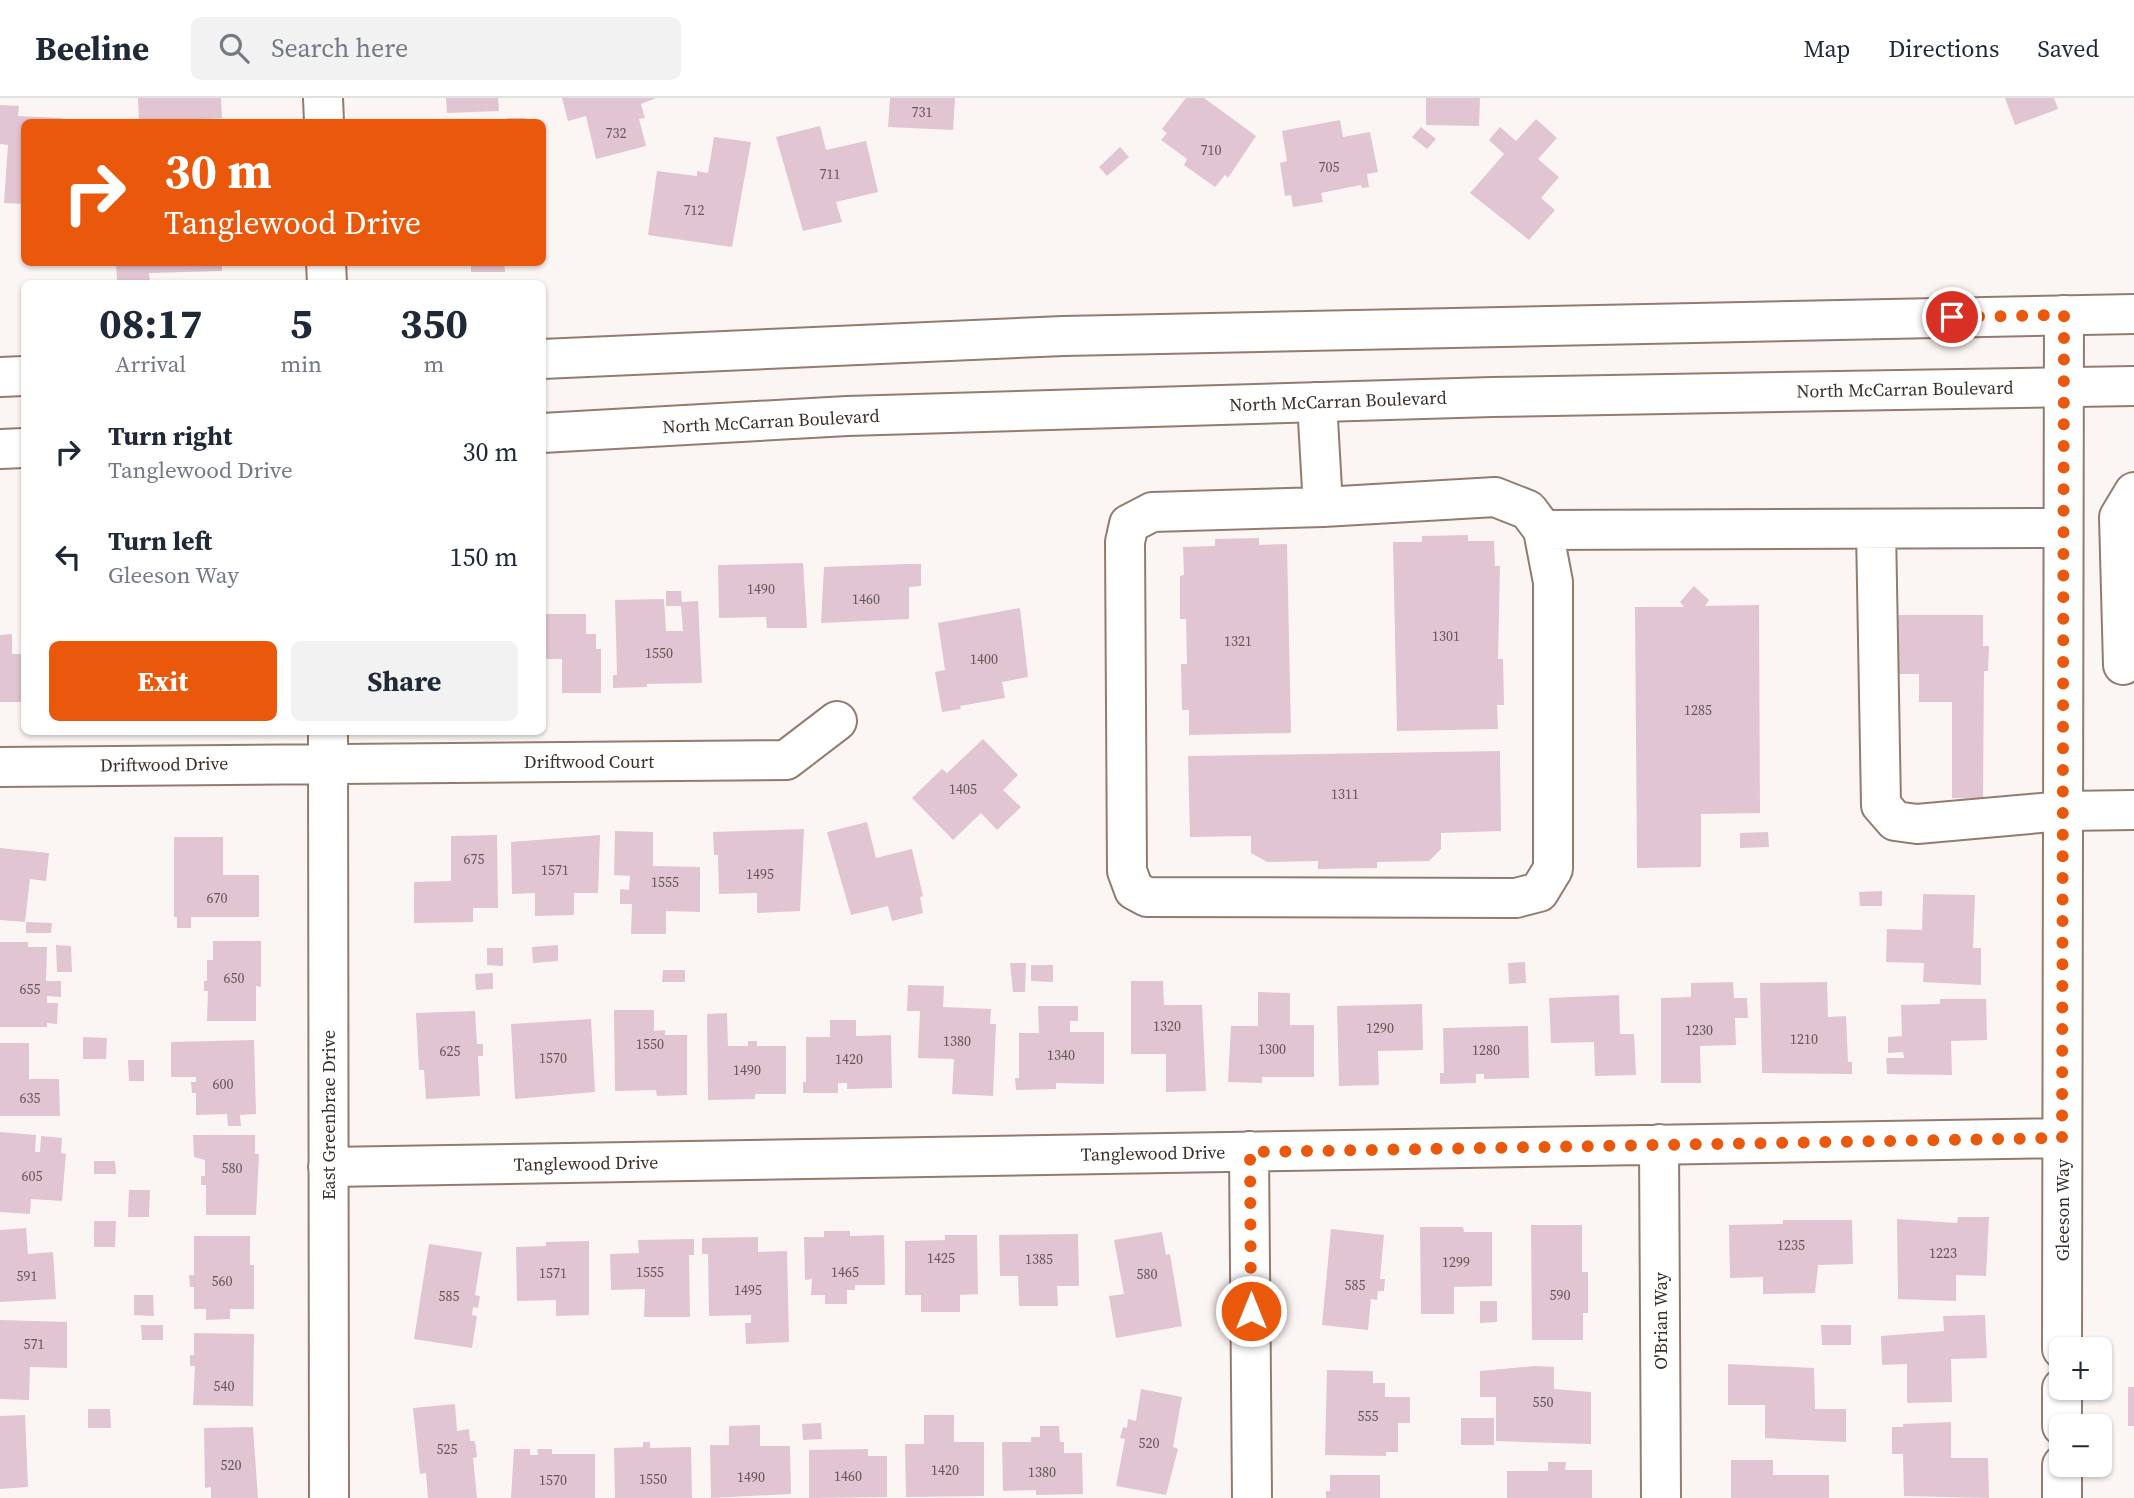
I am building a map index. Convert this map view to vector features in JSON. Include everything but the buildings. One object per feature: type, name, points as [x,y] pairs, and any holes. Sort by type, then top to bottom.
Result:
[{"type":"street","points":[[323,98],[324,119]]},
{"type":"street","points":[[546,359],[1063,337],[2134,314]]},
{"type":"street","name":"Gleeson Way","points":[[2062,1337],[2064,315]]},
{"type":"street","points":[[0,377],[21,376]]},
{"type":"street","name":"North McCarran Boulevard","points":[[546,433],[847,416],[1317,402],[2134,386]]},
{"type":"street","points":[[1317,402],[1323,507]]},
{"type":"street","points":[[0,449],[21,448]]},
{"type":"street","points":[[2123,665],[2119,517],[2134,492]]},
{"type":"street","points":[[1495,497],[1528,509],[1543,530],[1553,582],[1553,869],[1539,892],[1516,898],[1147,897],[1134,890],[1127,871],[1125,542],[1129,524],[1152,512],[1323,507],[1495,497]]},
{"type":"street","points":[[1876,528],[1881,805],[1895,821],[1917,824],[2063,811],[2134,810]]},
{"type":"street","points":[[1543,530],[2063,528]]},
{"type":"street","name":"Driftwood Court","points":[[328,747],[786,760],[837,720]]},
{"type":"street","name":"Driftwood Drive","points":[[0,766],[328,747]]},
{"type":"street","name":"East Greenbrae Drive","points":[[328,747],[329,1498]]},
{"type":"street","name":"Tanglewood Drive","points":[[328,1167],[2062,1138]]},
{"type":"street","name":"O'Brian Way","points":[[1659,1144],[1661,1498]]},
{"type":"street","points":[[1250,1152],[1252,1498]]},
{"type":"street","points":[[2062,1477],[2062,1498]]},
{"type":"route","points":[[1251,1311],[1250,1152],[2062,1138],[2064,315],[1952,317]]}]
